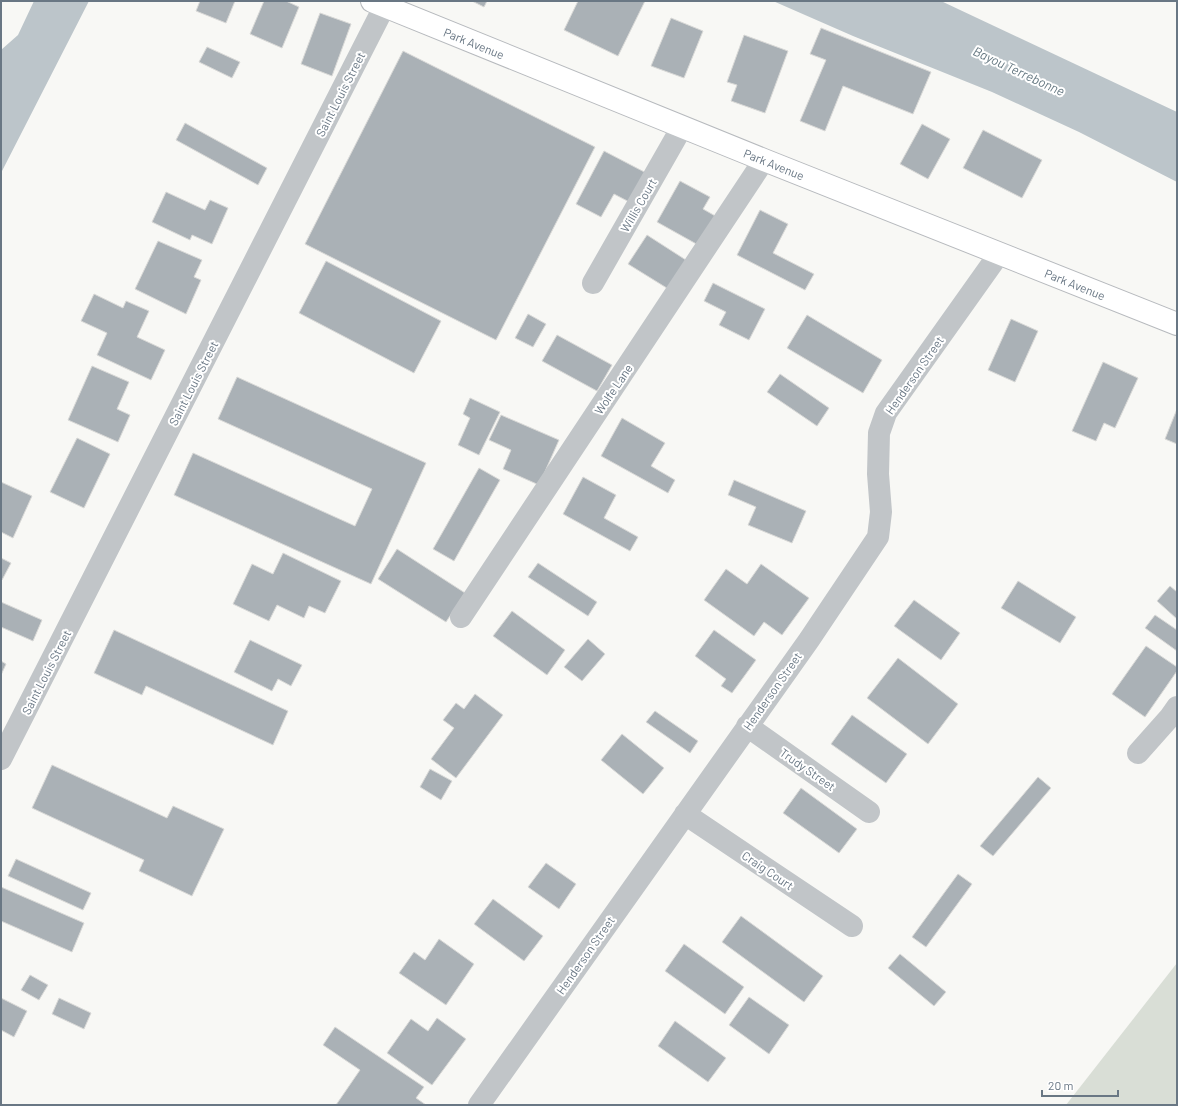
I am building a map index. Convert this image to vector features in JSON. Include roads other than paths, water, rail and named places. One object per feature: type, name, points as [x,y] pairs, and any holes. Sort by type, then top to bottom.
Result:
[{"type":"main road","name":"Park Avenue","points":[[378,4],[764,160],[1177,324]]},
{"type":"street","name":"Saint Louis Street","points":[[1,759],[378,4]]},
{"type":"street","name":"Willis Court","points":[[593,283],[682,127]]},
{"type":"street","name":"Wolfe Lane","points":[[461,617],[764,160]]},
{"type":"street","name":"Henderson Street","points":[[479,1105],[808,640],[878,537],[881,512],[878,474],[879,432],[886,413],[1000,254]]},
{"type":"street","points":[[1138,753],[1177,707]]},
{"type":"street","name":"Trudy Street","points":[[747,726],[869,812]]},
{"type":"street","name":"Craig Court","points":[[685,814],[852,926]]},
{"type":"water","points":[[34,1],[89,1],[1,173],[1,50],[18,35]]},
{"type":"water","name":"Bayou Terrebonne","points":[[773,1],[941,1],[1177,112],[1177,182],[1079,132],[992,92],[853,36]]}]
